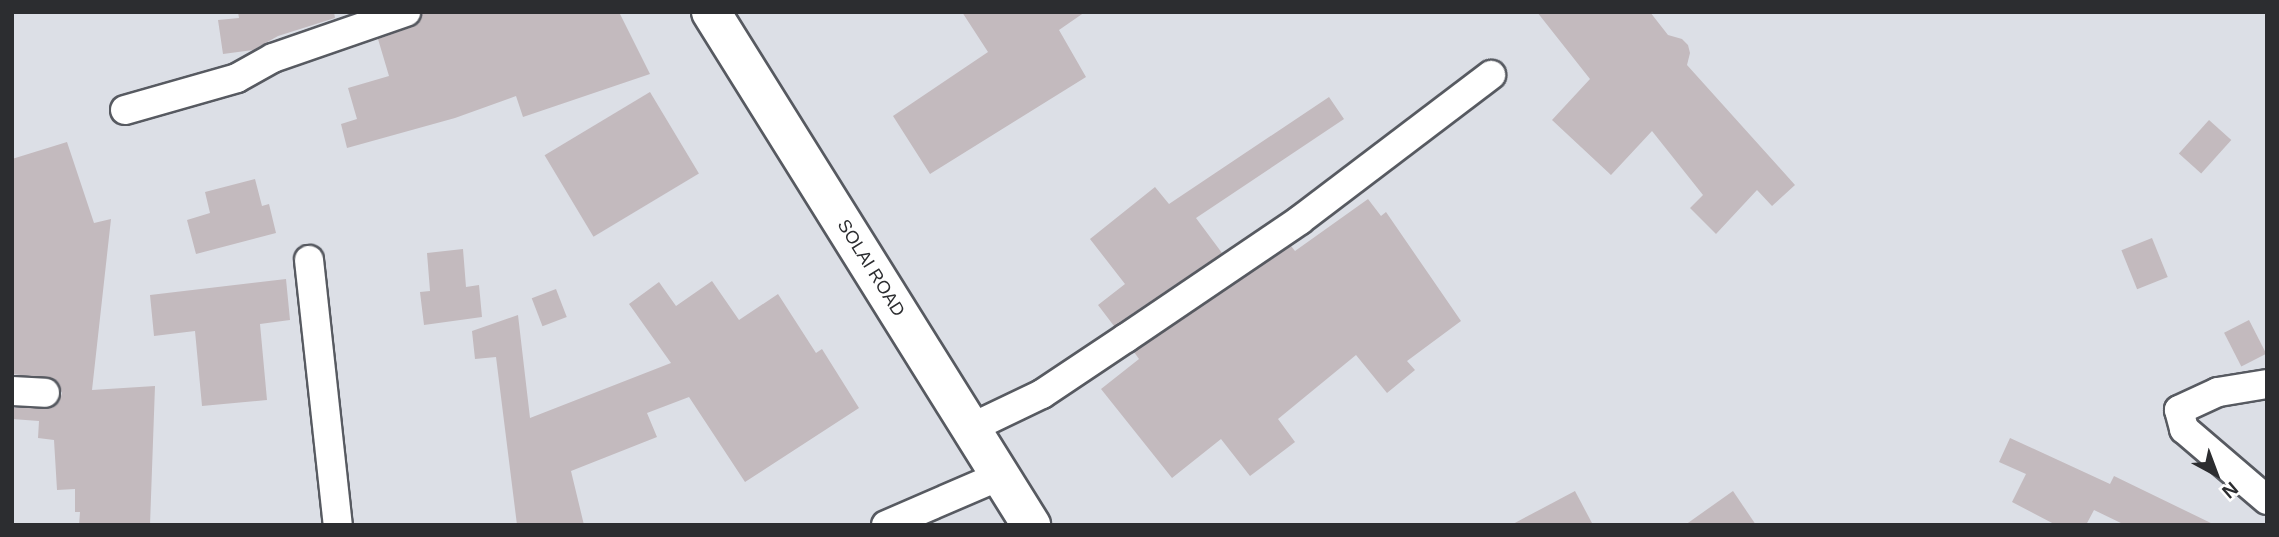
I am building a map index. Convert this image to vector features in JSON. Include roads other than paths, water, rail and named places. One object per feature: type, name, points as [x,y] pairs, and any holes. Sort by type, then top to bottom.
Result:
[{"type":"highway","name":"SOLAI ROAD","points":[[711,12],[1031,525]]},
{"type":"street","points":[[125,110],[237,78],[274,58],[406,12]]},
{"type":"street","points":[[971,428],[1042,394],[1159,316],[1300,220],[1491,75]]},
{"type":"street","points":[[309,260],[338,525]]},
{"type":"street","points":[[2267,384],[2218,392],[2179,410],[2184,429],[2267,500]]},
{"type":"street","points":[[12,391],[45,393]]},
{"type":"street","points":[[886,525],[1000,476]]}]
